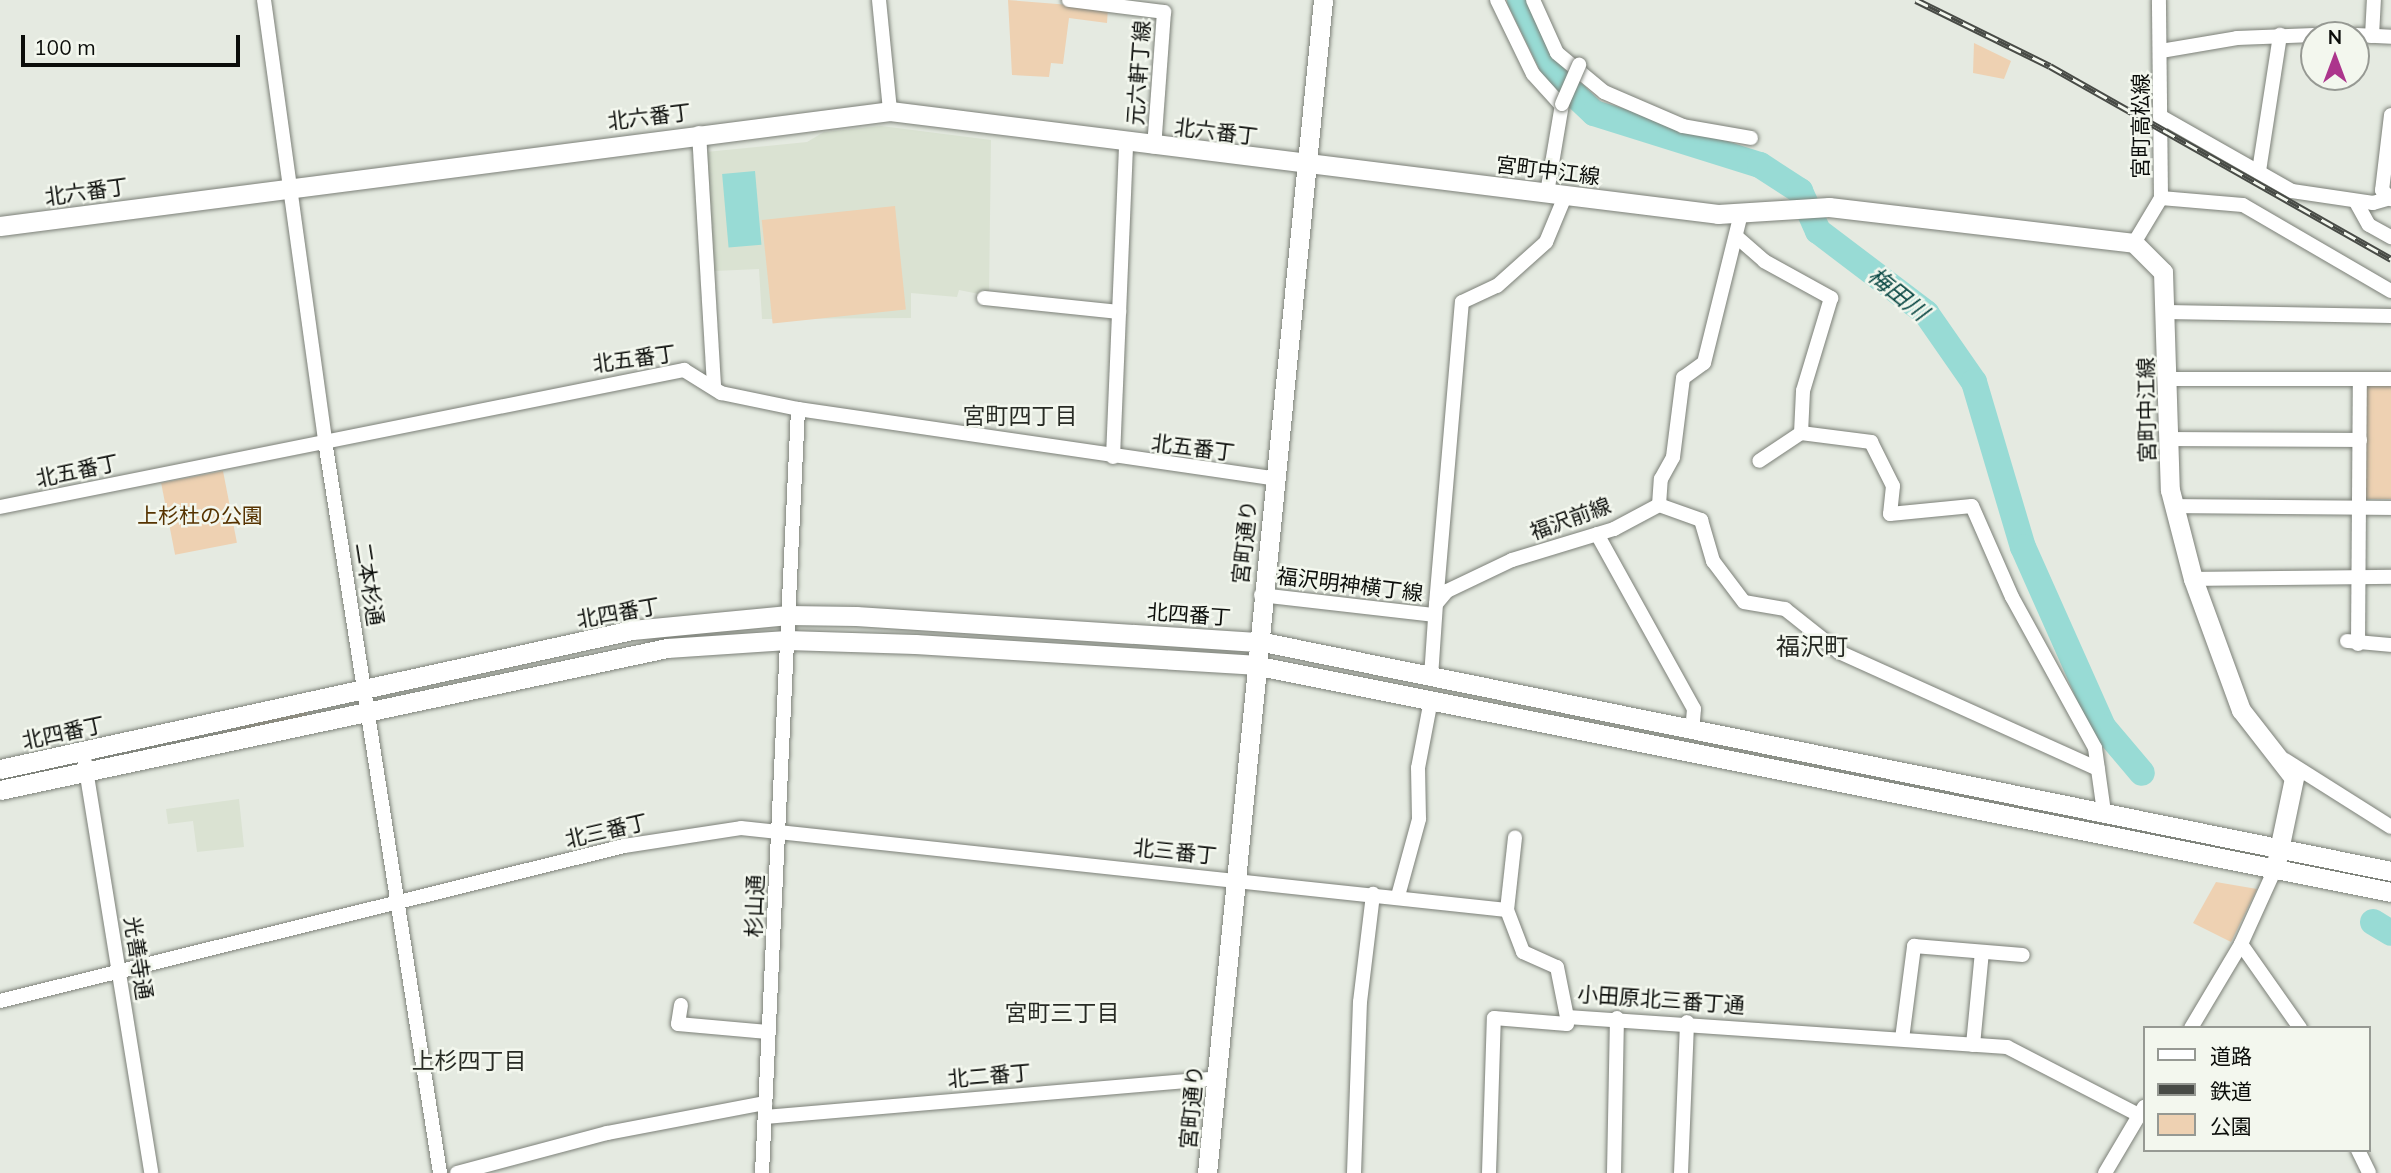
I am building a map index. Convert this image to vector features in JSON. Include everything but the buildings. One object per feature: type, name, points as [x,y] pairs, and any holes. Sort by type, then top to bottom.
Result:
[{"type":"street","name":"二本杉通","points":[[264,0],[292,185],[325,441],[370,711],[440,1173]]},
{"type":"street","points":[[879,0],[890,111]]},
{"type":"street","name":"元六軒丁線","points":[[1069,0],[1164,12],[1154,147]]},
{"type":"street","name":"宮町通り","points":[[1207,1173],[1256,642],[1323,0]]},
{"type":"street","points":[[1497,0],[1533,74],[1562,105]]},
{"type":"street","points":[[1533,0],[1557,52],[1604,93],[1683,126],[1751,138]]},
{"type":"street","name":"宮町高松線","points":[[2134,243],[2161,198],[2159,0]]},
{"type":"street","points":[[2374,0],[2372,36],[2391,37]]},
{"type":"street","points":[[2161,51],[2280,35],[2300,35]]},
{"type":"street","points":[[2259,170],[2280,35]]},
{"type":"street","points":[[1431,677],[1462,302],[1497,286],[1546,242],[1557,193],[1562,105],[1579,65]]},
{"type":"street","name":"北六番丁","points":[[0,226],[292,185],[890,111],[1126,144],[1304,164]]},
{"type":"street","points":[[2391,115],[2382,190],[2391,199]]},
{"type":"street","points":[[2160,116],[2292,191],[2356,202],[2391,199]]},
{"type":"street","points":[[698,133],[714,387]]},
{"type":"street","points":[[1113,457],[1126,144]]},
{"type":"street","name":"宮町中江線","points":[[1304,164],[1741,214],[1822,208],[2134,243],[2163,272],[2173,506],[2193,579],[2241,710],[2254,733],[2285,760]]},
{"type":"street","points":[[2161,198],[2243,205],[2391,291]]},
{"type":"street","points":[[2356,202],[2369,225],[2391,237]]},
{"type":"street","points":[[1741,214],[1738,238],[1704,363],[1683,378],[1673,457],[1661,479],[1659,505],[1701,520],[1713,561],[1744,602],[1785,609],[1839,652],[2098,769]]},
{"type":"street","points":[[1738,238],[1764,261],[1831,298],[1803,391],[1801,433]]},
{"type":"street","points":[[984,298],[1119,312]]},
{"type":"street","points":[[2166,312],[2391,316]]},
{"type":"street","name":"北五番丁","points":[[0,507],[635,376],[684,370],[714,387],[798,409],[1113,457],[1273,478]]},
{"type":"street","points":[[2168,379],[2391,379]]},
{"type":"street","points":[[2360,379],[2359,577],[2353,643],[2391,645]]},
{"type":"street","name":"杉山通","points":[[762,1173],[798,409]]},
{"type":"street","points":[[1759,461],[1801,433],[1871,442],[1893,486],[1890,514],[1972,506],[2012,597],[2095,748],[2104,812]]},
{"type":"street","points":[[2169,439],[2360,440]]},
{"type":"street","name":"福沢前線","points":[[1435,609],[1447,591],[1512,560],[1597,534],[1659,505]]},
{"type":"street","points":[[2173,506],[2391,508]]},
{"type":"street","points":[[1597,534],[1694,709],[1692,731]]},
{"type":"street","points":[[2193,579],[2391,578]]},
{"type":"street","name":"福沢明神横丁線","points":[[1261,595],[1435,609]]},
{"type":"street","name":"北四番丁","points":[[0,769],[632,630],[788,615],[1256,642],[2391,871]]},
{"type":"street","name":"北四番丁","points":[[0,790],[639,652],[787,640],[1254,666],[2391,892]]},
{"type":"street","points":[[1398,896],[1419,819],[1418,768],[1431,700]]},
{"type":"street","name":"光善寺通","points":[[83,751],[121,972],[151,1173]]},
{"type":"street","points":[[2285,760],[2391,827]]},
{"type":"street","points":[[2192,1026],[2242,944],[2275,869],[2294,778],[2285,760]]},
{"type":"street","name":"北三番丁","points":[[0,1001],[694,831],[777,831],[1235,878]]},
{"type":"street","points":[[1235,878],[1507,910],[1515,836]]},
{"type":"street","points":[[1354,1173],[1360,1002],[1373,894]]},
{"type":"street","name":"小田原北三番丁通","points":[[1507,910],[1523,952],[1557,967],[1567,1017],[1687,1022],[2007,1047],[2142,1111]]},
{"type":"street","points":[[2242,944],[2299,1026]]},
{"type":"street","points":[[1902,1039],[1914,946],[2023,956]]},
{"type":"street","points":[[1973,1045],[1982,952]]},
{"type":"street","points":[[681,1005],[678,1024],[768,1032]]},
{"type":"street","points":[[1489,1173],[1494,1018],[1567,1024],[1567,1017]]},
{"type":"street","points":[[1614,1173],[1617,1018]]},
{"type":"street","points":[[1681,1173],[1687,1022]]},
{"type":"street","name":"北二番丁","points":[[457,1173],[607,1133],[765,1110],[1217,1078]]},
{"type":"street","points":[[2105,1173],[2142,1111]]},
{"type":"street","points":[[2359,1152],[2369,1173]]},
{"type":"shaded area","points":[[881,126],[991,140],[989,296],[959,290],[957,297],[911,293],[911,318],[762,319],[759,269],[715,271],[706,152],[807,142],[824,132]]},
{"type":"shaded area","points":[[239,799],[244,847],[197,852],[193,821],[168,824],[166,809]]},
{"type":"green space","points":[[1008,0],[1108,8],[1107,23],[1069,18],[1063,64],[1051,63],[1049,77],[1012,75]]},
{"type":"green space","points":[[1974,43],[2011,61],[2004,79],[1973,73]]},
{"type":"green space","points":[[895,206],[906,309],[773,323],[762,220]]},
{"type":"green space","points":[[2365,385],[2391,385],[2391,499],[2365,499]]},
{"type":"green space","name":"上杉杜の公園","points":[[223,471],[237,543],[175,555],[161,483]]},
{"type":"green space","points":[[305,709],[307,716],[160,758],[158,751]]},
{"type":"green space","points":[[2216,882],[2257,889],[2231,942],[2193,923]]},
{"type":"water","points":[[755,171],[761,245],[729,248],[722,174]]},
{"type":"waterway","name":"梅田川","points":[[1520,0],[1559,80],[1594,113],[1760,165],[1800,191],[1818,231],[1926,313],[1974,382],[2023,547],[2103,727],[2142,773]]},
{"type":"waterway","name":"梅田川","points":[[2373,922],[2391,933]]},
{"type":"railway","points":[[1916,0],[2050,66],[2391,259]]},
{"type":"district","name":"宮町四丁目","points":[[1020,416]]},
{"type":"district","name":"福沢町","points":[[1812,647]]},
{"type":"district","name":"宮町三丁目","points":[[1062,1013]]},
{"type":"district","name":"上杉四丁目","points":[[469,1061]]}]
